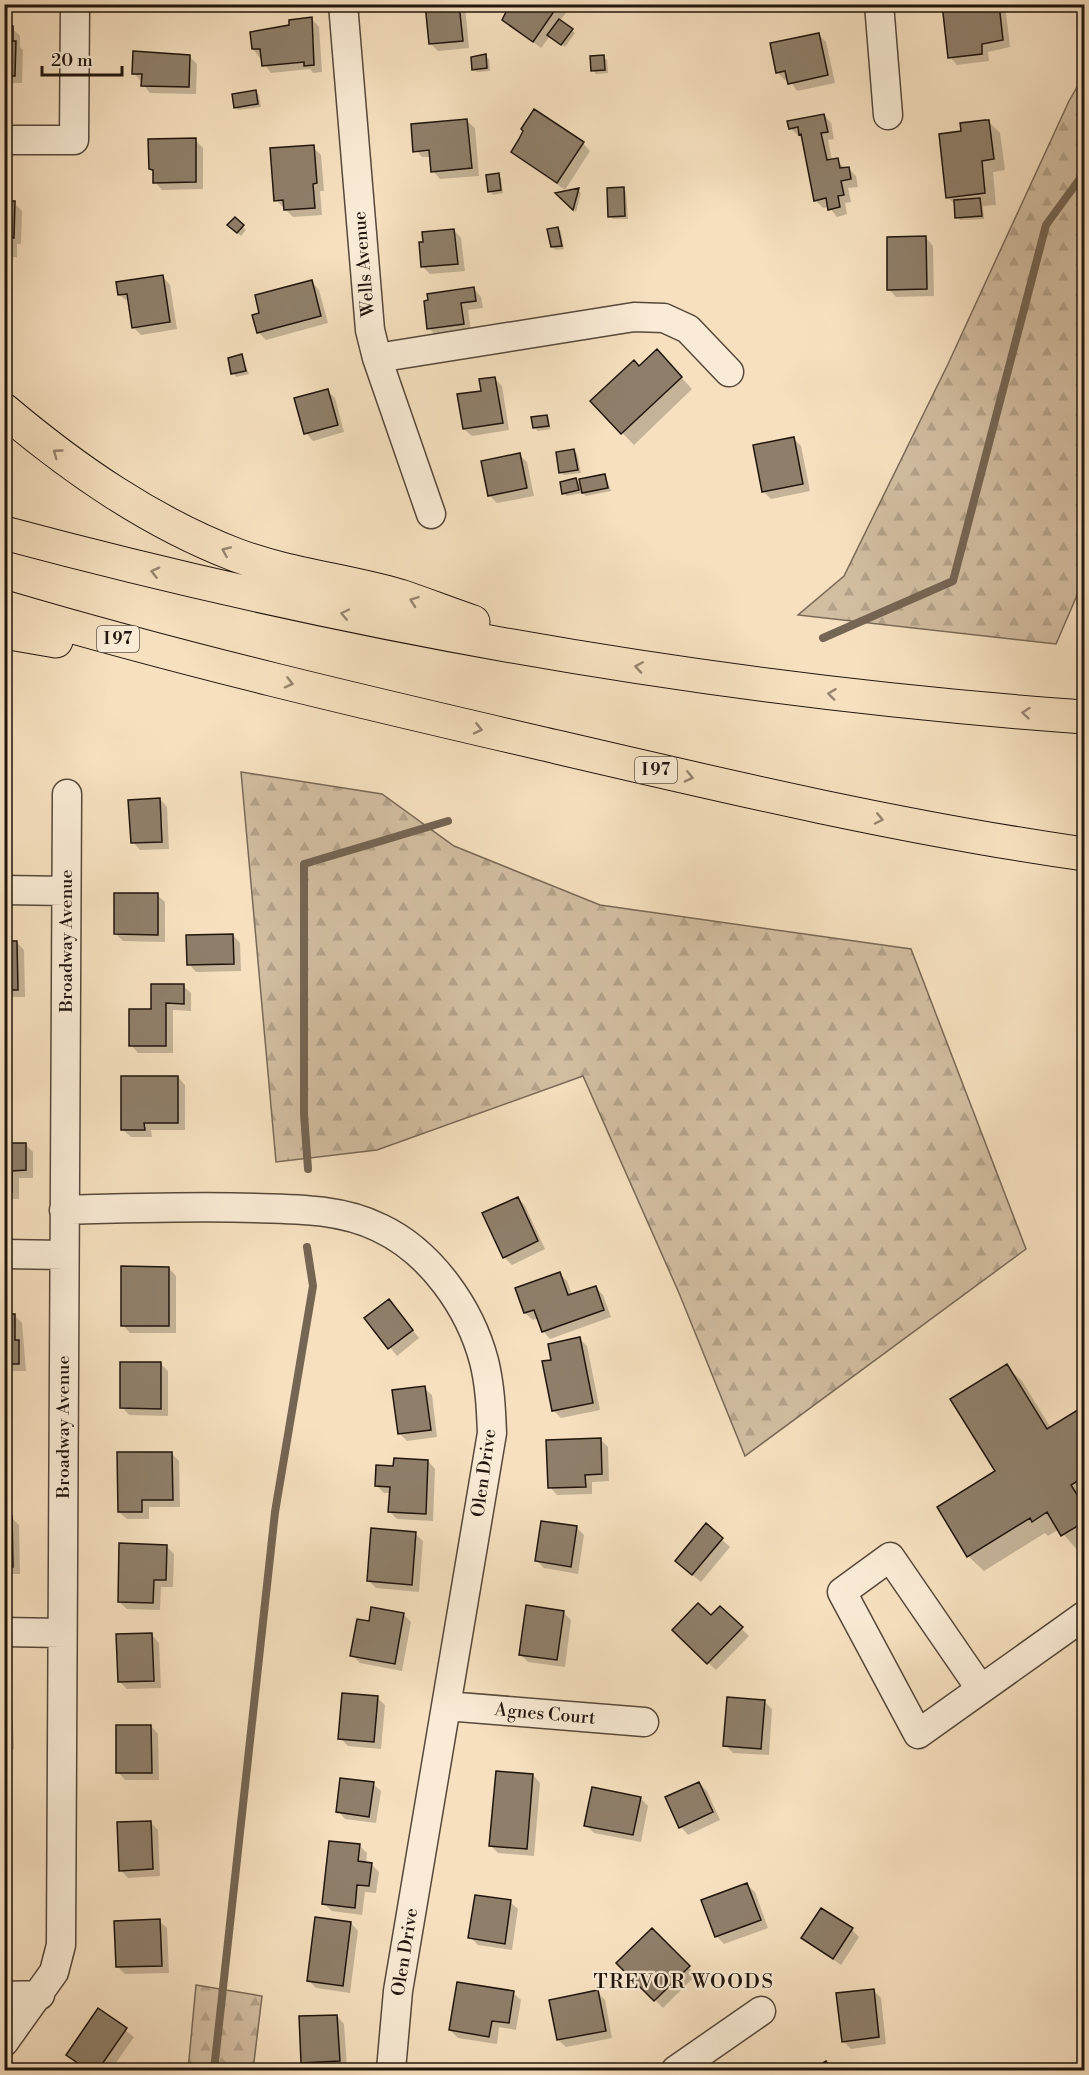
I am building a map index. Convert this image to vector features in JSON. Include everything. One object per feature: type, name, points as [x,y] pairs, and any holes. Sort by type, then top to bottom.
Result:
[{"type":"highway","points":[[4,410],[43,443],[104,487],[205,542],[272,566],[399,596],[568,656]]},
{"type":"highway","points":[[4,533],[276,600],[568,656],[768,686],[1084,717]]},
{"type":"highway","name":"I 97","points":[[4,607],[232,669],[801,803],[990,840],[1084,854]]},
{"type":"highway","points":[[4,632],[232,669]]},
{"type":"street","points":[[4,140],[74,140],[75,4]]},
{"type":"street","name":"Wells Avenue","points":[[344,4],[366,296],[377,358],[431,514]]},
{"type":"street","points":[[879,4],[888,115]]},
{"type":"street","points":[[377,358],[634,317],[664,318],[688,329],[729,372]]},
{"type":"street","name":"Broadway Avenue","points":[[4,2042],[40,1995],[54,1972],[61,1945],[67,794]]},
{"type":"street","points":[[4,890],[66,891]]},
{"type":"street","name":"Olen Drive","points":[[64,1210],[227,1207],[335,1214],[381,1228],[424,1260],[444,1282],[471,1324],[484,1361],[491,1396],[492,1433],[398,1991],[391,2070]]},
{"type":"street","points":[[4,1254],[64,1255]]},
{"type":"street","points":[[980,1688],[890,1557],[843,1592],[918,1734],[1084,1616]]},
{"type":"street","points":[[4,1632],[61,1633]]},
{"type":"street","name":"Agnes Court","points":[[446,1706],[645,1722]]},
{"type":"street","points":[[4,1996],[40,1995]]},
{"type":"street","points":[[676,2070],[761,2011]]},
{"type":"green space","points":[[1084,75],[1084,579],[1056,644],[798,615],[844,576],[948,364],[1069,101]]},
{"type":"green space","points":[[241,772],[382,794],[454,846],[600,905],[911,949],[1026,1249],[745,1456],[679,1293],[583,1076],[377,1150],[276,1162]]},
{"type":"green space","points":[[196,1985],[262,1996],[253,2070],[188,2070]]},
{"type":"building","points":[[425,4],[459,4],[463,41],[429,44]]},
{"type":"building","points":[[510,4],[559,4],[533,42],[502,20]]},
{"type":"building","points":[[942,4],[999,4],[1003,40],[982,44],[982,54],[948,58]]},
{"type":"building","points":[[312,17],[314,65],[304,66],[304,62],[262,66],[260,49],[252,49],[250,32],[289,25],[289,20]]},
{"type":"building","points":[[559,19],[573,29],[561,45],[547,35]]},
{"type":"building","points":[[4,26],[13,26],[13,41],[16,41],[15,76],[4,76]]},
{"type":"building","points":[[819,33],[828,75],[788,84],[785,71],[776,73],[770,43]]},
{"type":"building","points":[[133,51],[190,55],[189,87],[141,86],[142,74],[132,74]]},
{"type":"building","points":[[486,54],[487,68],[472,70],[471,57]]},
{"type":"building","points":[[604,55],[605,70],[591,71],[590,56]]},
{"type":"building","points":[[256,90],[258,104],[234,108],[232,94]]},
{"type":"building","points":[[534,109],[584,142],[557,183],[511,152],[523,131],[521,129]]},
{"type":"building","points":[[824,114],[828,132],[821,133],[827,160],[838,158],[840,168],[849,167],[851,179],[841,181],[844,195],[838,196],[840,207],[828,210],[826,198],[814,201],[801,134],[799,135],[798,127],[789,129],[787,121]]},
{"type":"building","points":[[467,119],[472,168],[431,172],[429,150],[413,152],[411,124]]},
{"type":"building","points":[[989,120],[994,159],[982,161],[985,193],[946,198],[939,134],[961,131],[960,123]]},
{"type":"building","points":[[196,138],[196,182],[153,183],[153,170],[149,169],[148,139]]},
{"type":"building","points":[[314,145],[317,183],[313,184],[315,208],[284,210],[283,200],[274,201],[270,148]]},
{"type":"building","points":[[499,173],[501,190],[488,192],[486,175]]},
{"type":"building","points":[[624,187],[625,216],[608,217],[607,188]]},
{"type":"building","points":[[579,188],[573,210],[555,193]]},
{"type":"building","points":[[980,198],[982,216],[955,218],[954,200]]},
{"type":"building","points":[[4,201],[15,201],[14,238],[10,237],[10,250],[4,250]]},
{"type":"building","points":[[235,217],[244,225],[237,233],[227,225]]},
{"type":"building","points":[[558,227],[562,246],[551,247],[547,229]]},
{"type":"building","points":[[454,229],[458,264],[421,267],[419,242],[423,242],[422,232]]},
{"type":"building","points":[[926,236],[927,289],[887,290],[887,237]]},
{"type":"building","points":[[163,275],[170,322],[132,328],[127,294],[118,295],[116,282]]},
{"type":"building","points":[[312,280],[321,316],[257,333],[252,315],[259,313],[255,295]]},
{"type":"building","points":[[474,287],[476,301],[461,303],[464,324],[427,329],[424,301],[428,300],[427,294]]},
{"type":"building","points":[[657,349],[682,377],[621,434],[590,401],[634,360],[639,366]]},
{"type":"building","points":[[242,354],[246,371],[231,374],[228,358]]},
{"type":"building","points":[[495,377],[503,423],[463,429],[457,394],[481,391],[479,379]]},
{"type":"building","points":[[328,389],[338,425],[304,434],[294,398]]},
{"type":"building","points":[[547,415],[549,426],[533,428],[531,417]]},
{"type":"building","points":[[794,437],[803,484],[762,492],[753,445]]},
{"type":"building","points":[[574,449],[578,470],[559,473],[556,452]]},
{"type":"building","points":[[520,453],[527,488],[488,496],[481,461]]},
{"type":"building","points":[[605,474],[608,488],[582,493],[579,479]]},
{"type":"building","points":[[576,478],[579,490],[562,494],[560,482]]},
{"type":"building","points":[[160,798],[162,842],[131,843],[128,800]]},
{"type":"building","points":[[114,893],[158,893],[158,935],[114,934]]},
{"type":"building","points":[[233,934],[234,964],[187,965],[186,935]]},
{"type":"building","points":[[4,941],[17,941],[18,990],[4,990]]},
{"type":"building","points":[[151,984],[184,984],[184,1004],[166,1003],[166,1046],[129,1046],[129,1009],[151,1009]]},
{"type":"building","points":[[121,1076],[178,1076],[178,1123],[144,1123],[145,1130],[121,1130]]},
{"type":"building","points":[[4,1143],[26,1143],[26,1170],[12,1171],[12,1192],[4,1192]]},
{"type":"building","points":[[518,1197],[538,1241],[503,1258],[482,1213]]},
{"type":"building","points":[[121,1266],[169,1267],[169,1326],[121,1326]]},
{"type":"building","points":[[560,1272],[568,1295],[596,1286],[604,1310],[542,1332],[534,1310],[524,1313],[515,1288]]},
{"type":"building","points":[[389,1299],[413,1330],[388,1349],[364,1318]]},
{"type":"building","points":[[4,1314],[15,1314],[15,1340],[19,1340],[19,1364],[4,1364]]},
{"type":"building","points":[[580,1337],[593,1403],[552,1411],[542,1361],[551,1360],[548,1344]]},
{"type":"building","points":[[120,1362],[161,1362],[161,1409],[120,1408]]},
{"type":"building","points":[[1007,1364],[1047,1429],[1084,1406],[1084,1477],[1071,1485],[1084,1506],[1084,1522],[1061,1536],[1047,1512],[1032,1522],[1030,1518],[967,1557],[937,1507],[995,1471],[950,1399]]},
{"type":"building","points":[[425,1386],[431,1430],[398,1434],[392,1390]]},
{"type":"building","points":[[601,1438],[602,1474],[585,1475],[586,1487],[548,1488],[546,1440]]},
{"type":"building","points":[[117,1452],[172,1452],[173,1500],[142,1500],[142,1512],[118,1512]]},
{"type":"building","points":[[394,1458],[428,1460],[426,1514],[388,1512],[390,1487],[375,1486],[376,1465],[393,1466]]},
{"type":"building","points":[[4,1516],[12,1516],[13,1567],[4,1567]]},
{"type":"building","points":[[541,1521],[577,1526],[571,1567],[535,1561]]},
{"type":"building","points":[[706,1523],[723,1538],[692,1575],[675,1561]]},
{"type":"building","points":[[371,1528],[416,1532],[412,1585],[367,1581]]},
{"type":"building","points":[[119,1543],[167,1545],[166,1580],[154,1580],[153,1603],[118,1602]]},
{"type":"building","points":[[698,1603],[711,1615],[720,1606],[743,1627],[707,1664],[672,1630]]},
{"type":"building","points":[[526,1605],[564,1611],[557,1660],[519,1655]]},
{"type":"building","points":[[371,1607],[404,1613],[395,1664],[350,1656],[357,1619],[369,1621]]},
{"type":"building","points":[[152,1633],[154,1681],[118,1682],[116,1634]]},
{"type":"building","points":[[4,1692],[7,1742],[4,1742]]},
{"type":"building","points":[[342,1693],[378,1696],[374,1742],[338,1739]]},
{"type":"building","points":[[727,1697],[765,1700],[761,1749],[723,1746]]},
{"type":"building","points":[[116,1725],[151,1725],[152,1773],[116,1773]]},
{"type":"building","points":[[496,1771],[533,1774],[527,1849],[489,1846]]},
{"type":"building","points":[[340,1778],[374,1782],[369,1817],[336,1812]]},
{"type":"building","points":[[699,1782],[713,1812],[679,1828],[665,1797]]},
{"type":"building","points":[[592,1787],[641,1797],[633,1835],[584,1826]]},
{"type":"building","points":[[151,1821],[153,1869],[119,1871],[117,1822]]},
{"type":"building","points":[[329,1841],[360,1844],[358,1861],[372,1863],[369,1886],[357,1885],[355,1908],[322,1904]]},
{"type":"building","points":[[747,1883],[761,1920],[715,1937],[701,1900]]},
{"type":"building","points":[[475,1895],[511,1900],[505,1944],[468,1938]]},
{"type":"building","points":[[821,1908],[853,1928],[833,1959],[801,1938]]},
{"type":"building","points":[[315,1917],[351,1922],[343,1986],[307,1981]]},
{"type":"building","points":[[160,1919],[162,1966],[116,1967],[114,1921]]},
{"type":"building","points":[[652,1928],[690,1966],[654,2001],[616,1963]]},
{"type":"building","points":[[457,1982],[514,1991],[509,2023],[492,2021],[489,2037],[449,2030]]},
{"type":"building","points":[[874,1989],[879,2037],[842,2042],[836,1993]]},
{"type":"building","points":[[598,1990],[606,2031],[557,2040],[549,2000]]},
{"type":"building","points":[[98,2008],[127,2028],[98,2070],[88,2070],[66,2055]]},
{"type":"building","points":[[337,2015],[340,2061],[301,2063],[299,2016]]},
{"type":"building","points":[[826,2061],[832,2070],[811,2070]]},
{"type":"waterway","points":[[823,638],[953,581],[1046,225],[1084,173]]},
{"type":"waterway","points":[[308,1169],[304,1114],[304,864],[448,821]]},
{"type":"waterway","points":[[214,2070],[275,1512],[313,1286],[307,1247]]},
{"type":"district","name":"TREVOR WOODS","points":[[684,1982]]}]
